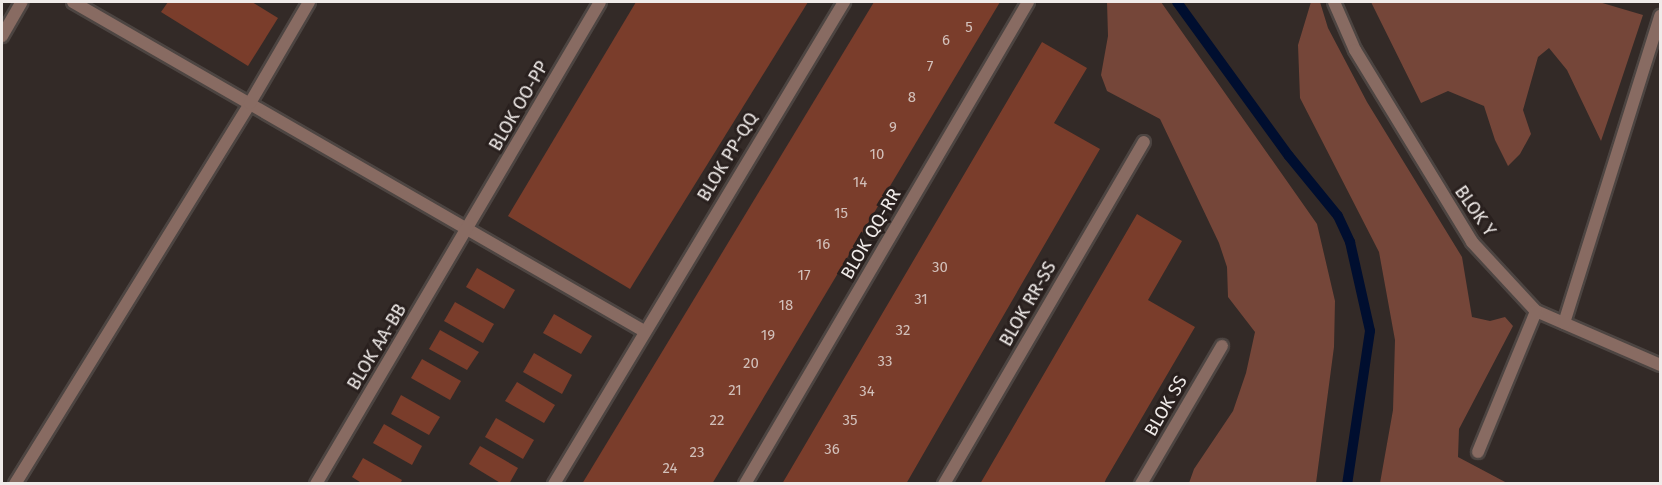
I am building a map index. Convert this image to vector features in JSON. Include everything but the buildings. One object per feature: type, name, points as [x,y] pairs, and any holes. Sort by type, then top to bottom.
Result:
[{"type":"street","points":[[2,36],[22,2]]},
{"type":"street","points":[[73,2],[644,331]]},
{"type":"street","points":[[15,483],[250,103],[309,2]]},
{"type":"street","name":"BLOK OO-PP","points":[[468,229],[600,2]]},
{"type":"street","name":"BLOK PP-QQ","points":[[554,483],[844,2]]},
{"type":"street","name":"BLOK QQ-RR","points":[[745,483],[1028,2]]},
{"type":"street","name":"BLOK Y","points":[[1334,2],[1355,50],[1472,242],[1536,311],[1660,365]]},
{"type":"street","points":[[1563,323],[1660,16]]},
{"type":"street","name":"BLOK RR-SS","points":[[944,483],[1144,142]]},
{"type":"street","name":"BLOK AA-BB","points":[[316,483],[468,229]]},
{"type":"street","points":[[1478,452],[1536,311]]},
{"type":"street","name":"BLOK SS","points":[[1141,483],[1222,346]]},
{"type":"shaded area","points":[[1107,2],[1161,2],[1317,224],[1335,301],[1334,347],[1316,483],[1189,483],[1194,469],[1233,411],[1246,373],[1255,332],[1228,297],[1227,267],[1219,243],[1160,119],[1107,91],[1101,75],[1108,36]]},
{"type":"shaded area","points":[[1311,2],[1320,2],[1328,28],[1367,102],[1462,257],[1472,317],[1490,321],[1505,317],[1513,326],[1459,429],[1458,457],[1507,483],[1380,483],[1393,410],[1395,340],[1379,252],[1300,98],[1298,45]]},
{"type":"shaded area","points":[[1371,2],[1599,2],[1643,15],[1601,141],[1567,70],[1549,48],[1538,57],[1523,110],[1531,134],[1520,154],[1508,166],[1495,140],[1484,106],[1448,91],[1421,103]]},
{"type":"waterway","points":[[1177,2],[1289,156],[1338,216],[1350,242],[1370,331],[1347,484]]}]
